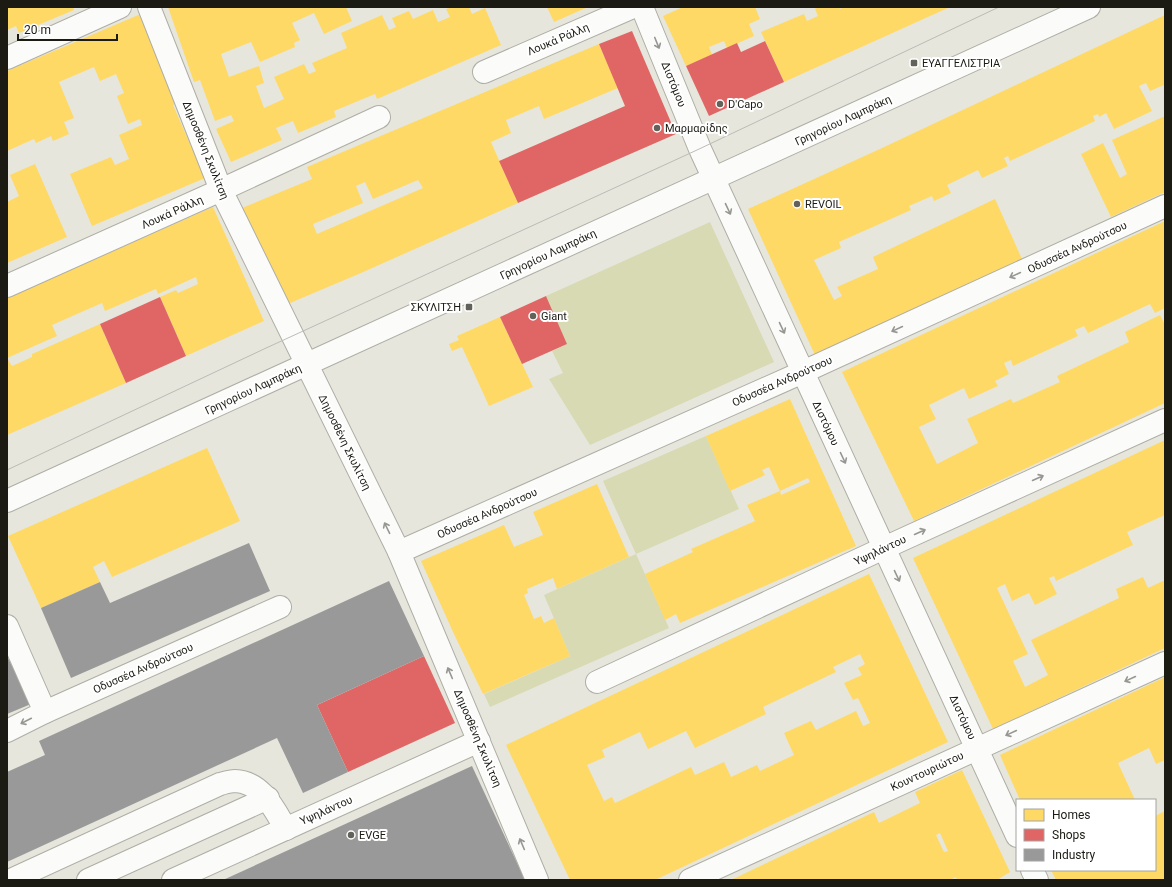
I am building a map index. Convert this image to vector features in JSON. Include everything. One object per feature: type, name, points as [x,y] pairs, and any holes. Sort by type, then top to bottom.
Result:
[{"type":"street","points":[[7,58],[120,7]]},
{"type":"street","name":"Δημοσθένη Σκυλίτση","points":[[149,7],[221,190],[399,552],[537,880]]},
{"type":"street","name":"Λουκά Ράλλη","points":[[484,72],[633,7]]},
{"type":"street","name":"Διστόμου","points":[[642,7],[714,179],[1016,834]]},
{"type":"street","name":"Γρηγορίου Λαμπράκη","points":[[7,501],[1089,7]]},
{"type":"street","name":"Λουκά Ράλλη","points":[[7,286],[379,117]]},
{"type":"street","name":"Οδυσσέα Ανδρούτσου","points":[[399,552],[803,372],[1165,206]]},
{"type":"street","name":"Υψηλάντου","points":[[597,682],[884,548],[1165,420]]},
{"type":"street","name":"Οδυσσέα Ανδρούτσου","points":[[7,731],[45,712],[280,607]]},
{"type":"street","points":[[7,626],[45,712]]},
{"type":"street","name":"Κουντουριώτου","points":[[690,880],[1165,663]]},
{"type":"street","name":"Υψηλάντου","points":[[173,880],[479,741]]},
{"type":"street","points":[[11,880],[220,784],[235,781],[247,783],[259,790],[268,798],[286,828]]},
{"type":"street","points":[[88,880],[268,798]]},
{"type":"street","points":[[1032,871],[1037,880]]},
{"type":"green space","points":[[710,222],[774,362],[590,445],[549,379],[563,373],[552,351],[567,344],[546,296]]},
{"type":"green space","points":[[706,436],[739,509],[636,554],[603,481]]},
{"type":"green space","points":[[636,554],[669,628],[490,707],[484,694],[570,656],[544,595]]},
{"type":"building: Homes","points":[[7,7],[73,7],[74,10],[19,33],[16,26],[7,30]]},
{"type":"building: Homes","points":[[168,7],[346,7],[352,21],[324,34],[314,13],[292,23],[300,40],[294,43],[295,47],[260,62],[251,42],[221,54],[229,77],[259,66],[264,83],[256,86],[264,108],[284,99],[274,77],[304,64],[309,74],[316,71],[312,63],[347,48],[341,33],[382,15],[389,30],[396,27],[392,18],[409,11],[413,19],[433,10],[438,22],[450,17],[446,9],[452,7],[469,7],[472,14],[485,8],[501,45],[377,99],[375,94],[334,111],[336,117],[298,133],[293,121],[276,128],[282,140],[231,162],[216,129],[234,121],[231,115],[215,121],[200,80],[194,82]]},
{"type":"building: Homes","points":[[547,7],[588,7],[554,22]]},
{"type":"building: Homes","points":[[683,7],[755,7],[760,19],[749,24],[754,36],[727,48],[724,41],[709,47],[712,55],[686,66],[663,16]]},
{"type":"building: Homes","points":[[818,7],[839,7],[840,9],[843,7],[950,7],[784,82],[761,32],[804,14],[807,21],[818,16],[815,9]]},
{"type":"building: Homes","points":[[143,13],[177,103],[173,105],[205,178],[92,226],[70,174],[111,157],[115,165],[129,159],[119,135],[142,125],[140,119],[128,124],[117,96],[124,93],[116,74],[100,81],[94,67],[59,82],[74,118],[64,122],[69,134],[53,141],[51,136],[36,143],[34,139],[7,151],[7,71]]},
{"type":"building: Homes","points":[[1165,15],[1165,87],[1164,85],[1150,91],[1146,83],[1139,86],[1152,111],[1114,129],[1106,113],[1099,117],[1098,114],[1093,116],[1095,121],[1010,161],[1008,156],[1004,158],[1008,166],[982,178],[978,170],[947,185],[951,193],[934,201],[932,196],[909,206],[911,210],[839,242],[841,248],[814,260],[834,300],[842,296],[837,287],[878,269],[873,257],[995,199],[1022,259],[815,355],[748,209],[882,148]]},
{"type":"building: Homes","points":[[599,44],[618,88],[544,119],[539,106],[506,120],[511,133],[491,142],[518,203],[283,306],[242,208],[312,179],[307,167]],"holes":[[[418,180],[423,188],[317,234],[313,224],[363,203],[356,186],[365,182],[373,199]]]},
{"type":"building: Homes","points":[[1165,116],[1165,192],[1111,217],[1081,154],[1103,143],[1120,178],[1127,174],[1112,140]]},
{"type":"building: Homes","points":[[35,164],[67,237],[7,263],[7,202],[19,196],[10,175]]},
{"type":"building: Homes","points":[[213,207],[264,321],[186,356],[160,297],[176,290],[178,293],[198,284],[196,277],[158,294],[156,289],[105,311],[102,303],[52,325],[57,336],[7,358],[7,298]]},
{"type":"building: Homes","points":[[1165,221],[1165,308],[1155,313],[1150,304],[1088,333],[1084,326],[1075,330],[1078,336],[1013,366],[1011,360],[1004,363],[1009,374],[995,381],[998,386],[969,399],[964,388],[929,405],[936,419],[919,427],[937,464],[978,443],[967,419],[1011,399],[1013,403],[1060,382],[1057,376],[1129,342],[1125,332],[1160,315],[1165,323],[1165,403],[914,521],[842,372]]},
{"type":"building: Homes","points":[[500,317],[533,387],[489,406],[462,347],[452,351],[449,344],[459,340],[457,336]]},
{"type":"building: Homes","points":[[100,324],[126,383],[7,435],[7,358],[12,366],[32,357],[32,354]]},
{"type":"building: Homes","points":[[790,399],[856,546],[680,623],[676,614],[665,620],[645,574],[693,552],[691,549],[755,521],[747,505],[780,491],[769,467],[762,470],[765,475],[730,491],[706,436]],"holes":[[[808,478],[810,482],[781,495],[780,491]]]},
{"type":"building: Homes","points":[[1165,440],[1165,515],[1127,532],[1133,545],[1056,581],[1054,576],[1049,578],[1057,594],[1035,605],[1029,593],[1012,601],[1005,584],[997,588],[1028,654],[1013,661],[1025,687],[1048,675],[1031,640],[1119,598],[1116,589],[1143,577],[1148,588],[1165,580],[1165,648],[993,729],[913,558]]},
{"type":"building: Homes","points":[[207,448],[240,521],[112,577],[104,561],[93,567],[100,582],[41,608],[8,536]]},
{"type":"building: Homes","points":[[597,484],[629,557],[557,589],[553,578],[527,589],[528,593],[524,595],[534,619],[541,616],[544,623],[554,618],[570,656],[483,694],[421,561],[504,525],[514,547],[543,535],[533,512]]},
{"type":"building: Homes","points":[[869,574],[948,742],[655,880],[570,880],[506,745]],"holes":[[[860,654],[865,664],[858,668],[862,675],[844,683],[853,700],[858,698],[870,723],[863,726],[856,711],[816,730],[811,721],[784,733],[794,755],[760,771],[757,765],[731,777],[724,762],[695,775],[691,767],[615,803],[612,797],[604,801],[587,765],[605,757],[602,750],[640,732],[648,749],[686,731],[695,748],[766,714],[763,707],[836,672],[833,667]]]},
{"type":"building: Homes","points":[[1165,677],[1165,760],[1156,764],[1149,748],[1118,763],[1135,799],[1020,799],[1000,755]]},
{"type":"building: Homes","points":[[962,770],[1010,872],[997,880],[957,880],[956,877],[950,880],[731,880],[874,812],[879,823],[920,803],[915,792]],"holes":[[[940,833],[948,851],[944,852],[936,835]]]},
{"type":"building: Homes","points":[[1165,811],[1165,880],[1056,880],[1052,871],[1156,871],[1156,816]]},
{"type":"building: Shops","points":[[632,31],[676,134],[518,203],[499,161],[625,106],[599,44]]},
{"type":"building: Shops","points":[[765,41],[784,82],[709,116],[686,66],[737,43],[741,52]]},
{"type":"building: Shops","points":[[546,296],[567,344],[522,364],[500,317]]},
{"type":"building: Shops","points":[[160,297],[186,356],[126,383],[100,324]]},
{"type":"building: Shops","points":[[424,656],[455,723],[348,772],[317,705]]},
{"type":"building: Industry","points":[[249,543],[270,591],[71,678],[41,608],[100,582],[110,603]]},
{"type":"building: Industry","points":[[389,581],[424,656],[317,705],[348,772],[303,793],[277,738],[7,862],[7,772],[45,755],[39,741]]},
{"type":"building: Industry","points":[[7,656],[31,704],[7,714]]},
{"type":"building: Industry","points":[[472,766],[525,880],[223,880]]},
{"type":"tram line","points":[[7,470],[264,349],[697,150],[999,7]]},
{"type":"place","name":"ΕΥΑΓΓΕΛΙΣΤΡΙΑ","points":[[914,63]]},
{"type":"place","name":"D'Capo","points":[[720,104]]},
{"type":"place","name":"Μαρμαρίδης","points":[[657,128]]},
{"type":"place","name":"REVOIL","points":[[797,204]]},
{"type":"place","name":"ΣΚΥΛΙΤΣΗ","points":[[469,307]]},
{"type":"place","name":"Giant","points":[[533,316]]},
{"type":"place","name":"EVGE","points":[[351,835]]}]
